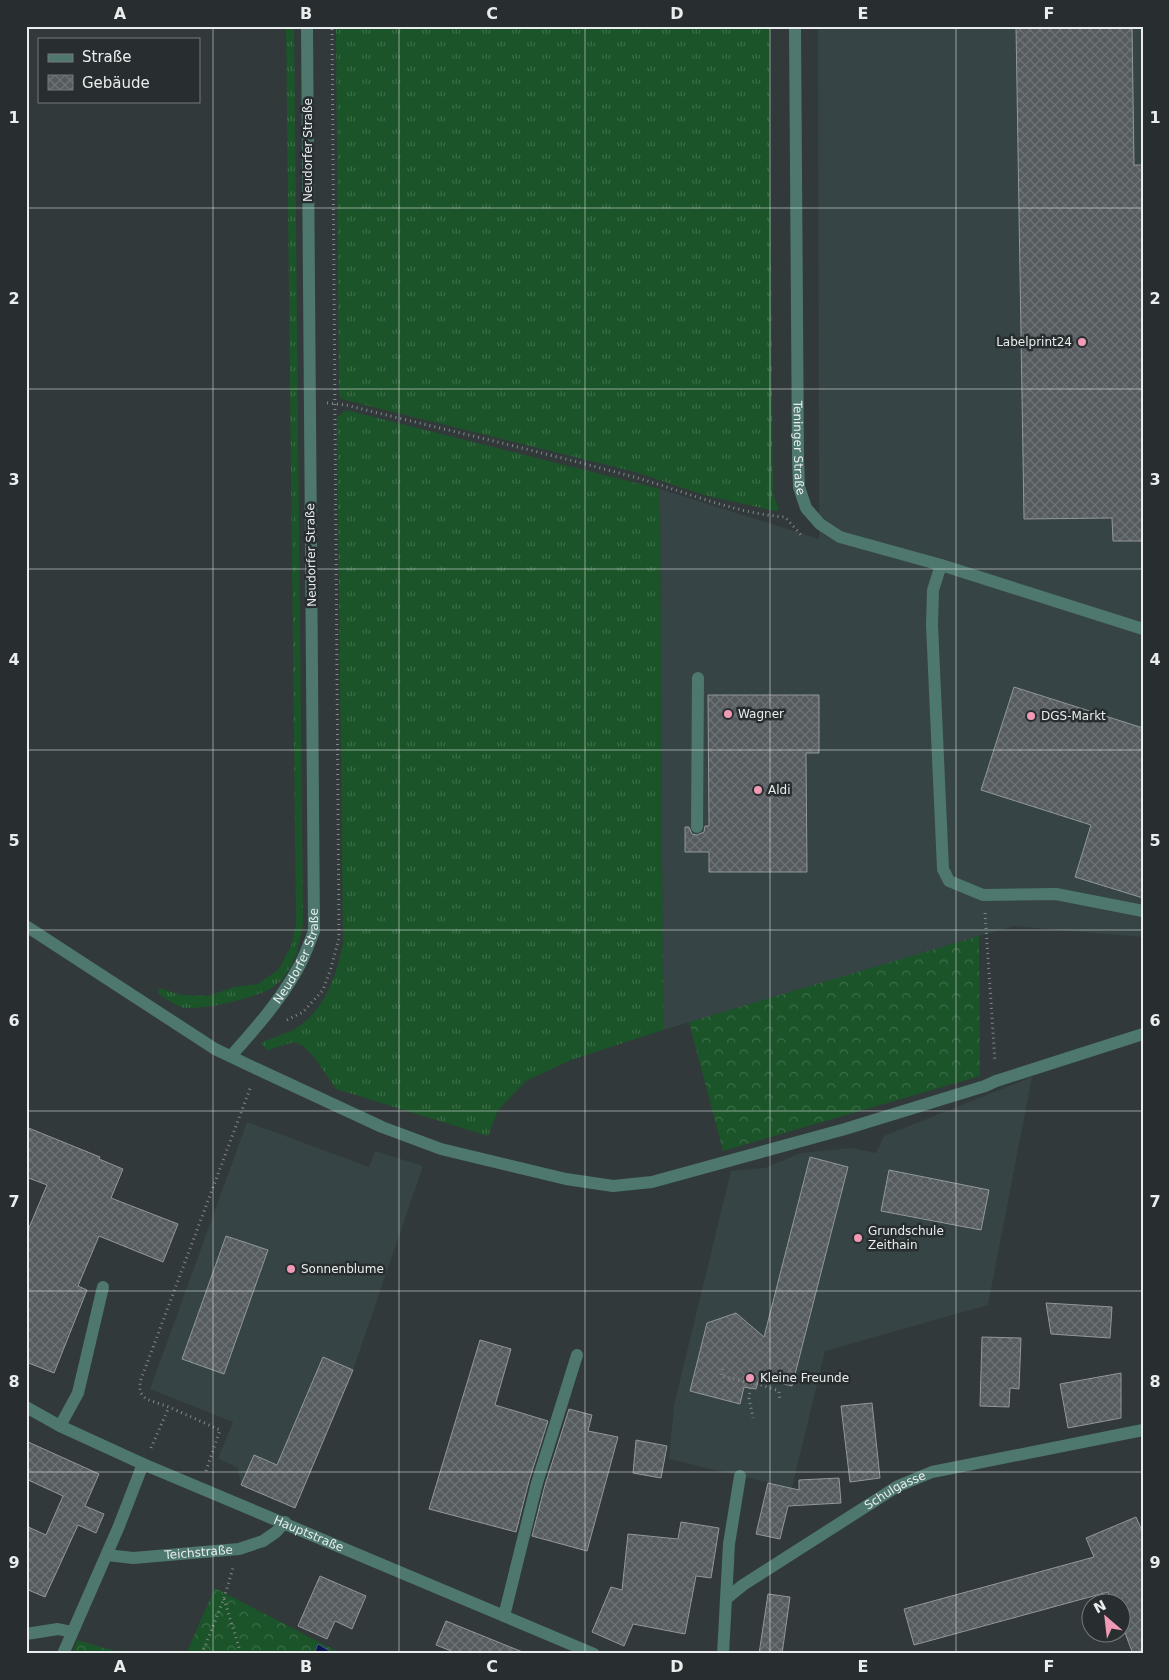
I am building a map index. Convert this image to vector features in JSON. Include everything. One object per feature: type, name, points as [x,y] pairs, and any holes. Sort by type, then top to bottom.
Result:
[{"type":"street","name":"Neudorfer Straße","points":[[231,1056],[280,997],[298,969],[314,931],[307,26]]},
{"type":"street","name":"Teninger Straße","points":[[795,26],[799,487],[806,508],[820,524],[840,537],[941,566],[1143,630]]},
{"type":"street","points":[[941,566],[933,590],[932,625],[943,870],[949,881],[984,895],[1056,894],[1143,911]]},
{"type":"street","points":[[696,827],[698,678]]},
{"type":"street","points":[[26,926],[215,1049],[382,1127],[441,1149],[566,1179],[613,1186],[652,1182],[799,1142],[976,1089],[1143,1034]]},
{"type":"street","points":[[60,1426],[78,1393],[103,1287]]},
{"type":"street","points":[[504,1616],[537,1483],[577,1355]]},
{"type":"street","name":"Hauptstraße","points":[[26,1407],[60,1426],[143,1464],[285,1522],[594,1654]]},
{"type":"street","name":"Schulgasse","points":[[727,1598],[743,1585],[898,1486],[932,1472],[1143,1430]]},
{"type":"street","points":[[62,1654],[107,1555],[143,1464]]},
{"type":"street","points":[[723,1654],[729,1544],[740,1476]]},
{"type":"street","name":"Teichstraße","points":[[107,1555],[133,1558],[239,1549],[263,1541],[276,1532],[285,1522]]},
{"type":"street","points":[[26,1634],[58,1629],[72,1632]]},
{"type":"path","points":[[309,401],[346,405],[636,478],[701,500],[772,516],[785,517],[800,535],[808,541]]},
{"type":"path","points":[[984,895],[996,1081]]},
{"type":"path","points":[[199,1487],[220,1430],[169,1407],[146,1399],[140,1392],[140,1382],[257,1070]]},
{"type":"path","points":[[723,1369],[721,1376],[778,1391],[780,1401]]},
{"type":"path","points":[[750,1383],[752,1376]]},
{"type":"path","points":[[750,1388],[749,1398],[753,1418]]},
{"type":"path","points":[[154,1440],[169,1407]]},
{"type":"path","points":[[202,1654],[224,1598],[239,1549]]},
{"type":"path","points":[[224,1598],[241,1654]]},
{"type":"shaded area","points":[[818,26],[1143,26],[1143,937],[1014,926],[663,1030],[660,489],[819,539]]},
{"type":"shaded area","name":"Grundschule Zeithain","points":[[1032,1077],[988,1305],[825,1351],[792,1488],[669,1459],[674,1405],[731,1171],[765,1168],[801,1153],[852,1148],[876,1153],[884,1136]]},
{"type":"shaded area","name":"Sonnenblume","points":[[247,1122],[369,1167],[375,1151],[423,1166],[353,1370],[295,1508],[241,1485],[238,1468],[218,1458],[233,1422],[150,1389]]},
{"type":"green space","points":[[286,26],[294,26],[303,923],[294,959],[283,978],[274,987],[233,1002],[189,1008],[181,1007],[169,1001],[158,993],[159,988],[181,995],[208,996],[234,987],[258,984],[279,969],[291,946],[296,924]]},
{"type":"green space","points":[[336,26],[769,26],[773,494],[779,510],[775,511],[704,495],[635,472],[341,399],[339,394]]},
{"type":"green space","points":[[346,410],[660,489],[663,1030],[571,1060],[526,1081],[498,1110],[488,1136],[336,1089],[314,1057],[303,1046],[294,1042],[268,1051],[261,1043],[291,1031],[312,1015],[327,993],[337,969],[343,943],[337,417]]},
{"type":"green space","points":[[979,936],[980,1076],[723,1151],[689,1022]]},
{"type":"green space","points":[[215,1588],[342,1654],[186,1654]]},
{"type":"green space","points":[[77,1640],[125,1654],[72,1654]]},
{"type":"water","points":[[318,1644],[335,1654],[314,1654]]},
{"type":"building","name":"Labelprint24","points":[[1016,26],[1132,26],[1134,165],[1143,165],[1143,541],[1113,541],[1112,518],[1024,519]]},
{"type":"building","points":[[1014,687],[1143,728],[1143,898],[1075,877],[1091,825],[981,790]]},
{"type":"building","name":"Aldi","points":[[708,695],[819,695],[819,753],[806,753],[807,872],[709,872],[709,852],[685,852],[685,827],[689,827],[692,834],[697,835],[704,832],[705,826],[709,826]]},
{"type":"building","points":[[26,1127],[100,1157],[99,1159],[123,1169],[111,1198],[178,1224],[163,1262],[99,1236],[78,1286],[87,1290],[54,1373],[26,1362],[26,1235],[47,1185],[26,1177]]},
{"type":"building","points":[[810,1157],[848,1167],[792,1386],[759,1378],[756,1389],[744,1387],[740,1404],[690,1391],[707,1323],[736,1313],[764,1337]]},
{"type":"building","points":[[889,1170],[989,1190],[981,1230],[881,1211]]},
{"type":"building","points":[[226,1236],[268,1250],[224,1374],[182,1359]]},
{"type":"building","points":[[1046,1303],[1112,1307],[1110,1338],[1051,1334]]},
{"type":"building","points":[[982,1337],[1021,1338],[1019,1389],[1010,1388],[1009,1407],[980,1406]]},
{"type":"building","points":[[480,1340],[511,1349],[495,1405],[548,1421],[529,1481],[516,1532],[429,1509]]},
{"type":"building","points":[[323,1357],[353,1370],[295,1508],[241,1485],[254,1455],[277,1465]]},
{"type":"building","points":[[1121,1373],[1121,1418],[1068,1428],[1060,1384]]},
{"type":"building","points":[[872,1403],[880,1478],[850,1482],[841,1406]]},
{"type":"building","points":[[569,1409],[592,1415],[588,1431],[618,1437],[587,1551],[532,1536],[545,1485]]},
{"type":"building","points":[[636,1440],[667,1446],[661,1478],[633,1473]]},
{"type":"building","points":[[26,1441],[99,1474],[85,1506],[104,1514],[96,1533],[78,1525],[45,1597],[26,1589],[26,1526],[46,1535],[63,1496],[26,1479]]},
{"type":"building","points":[[839,1478],[841,1503],[788,1506],[780,1539],[756,1534],[768,1483],[799,1490],[799,1480]]},
{"type":"building","points":[[1136,1517],[1143,1533],[1143,1654],[1133,1654],[1128,1642],[1132,1642],[1132,1592],[1082,1592],[1082,1599],[914,1645],[904,1609],[1094,1557],[1086,1538]]},
{"type":"building","points":[[681,1522],[719,1528],[711,1578],[696,1576],[685,1634],[633,1624],[624,1646],[592,1632],[611,1587],[622,1590],[628,1534],[678,1539]]},
{"type":"building","points":[[320,1576],[366,1596],[352,1629],[335,1621],[327,1639],[298,1626]]},
{"type":"building","points":[[768,1594],[790,1597],[782,1654],[759,1654]]},
{"type":"building","points":[[446,1621],[525,1654],[459,1654],[436,1645]]},
{"type":"place","name":"Labelprint24","points":[[1082,342]]},
{"type":"place","name":"Wagner","points":[[728,714]]},
{"type":"place","name":"DGS-Markt","points":[[1031,716]]},
{"type":"place","name":"Aldi","points":[[758,790]]},
{"type":"place","name":"Grundschule Zeithain","points":[[858,1238]]},
{"type":"place","name":"Sonnenblume","points":[[291,1269]]},
{"type":"place","name":"Kleine Freunde","points":[[750,1378]]}]
